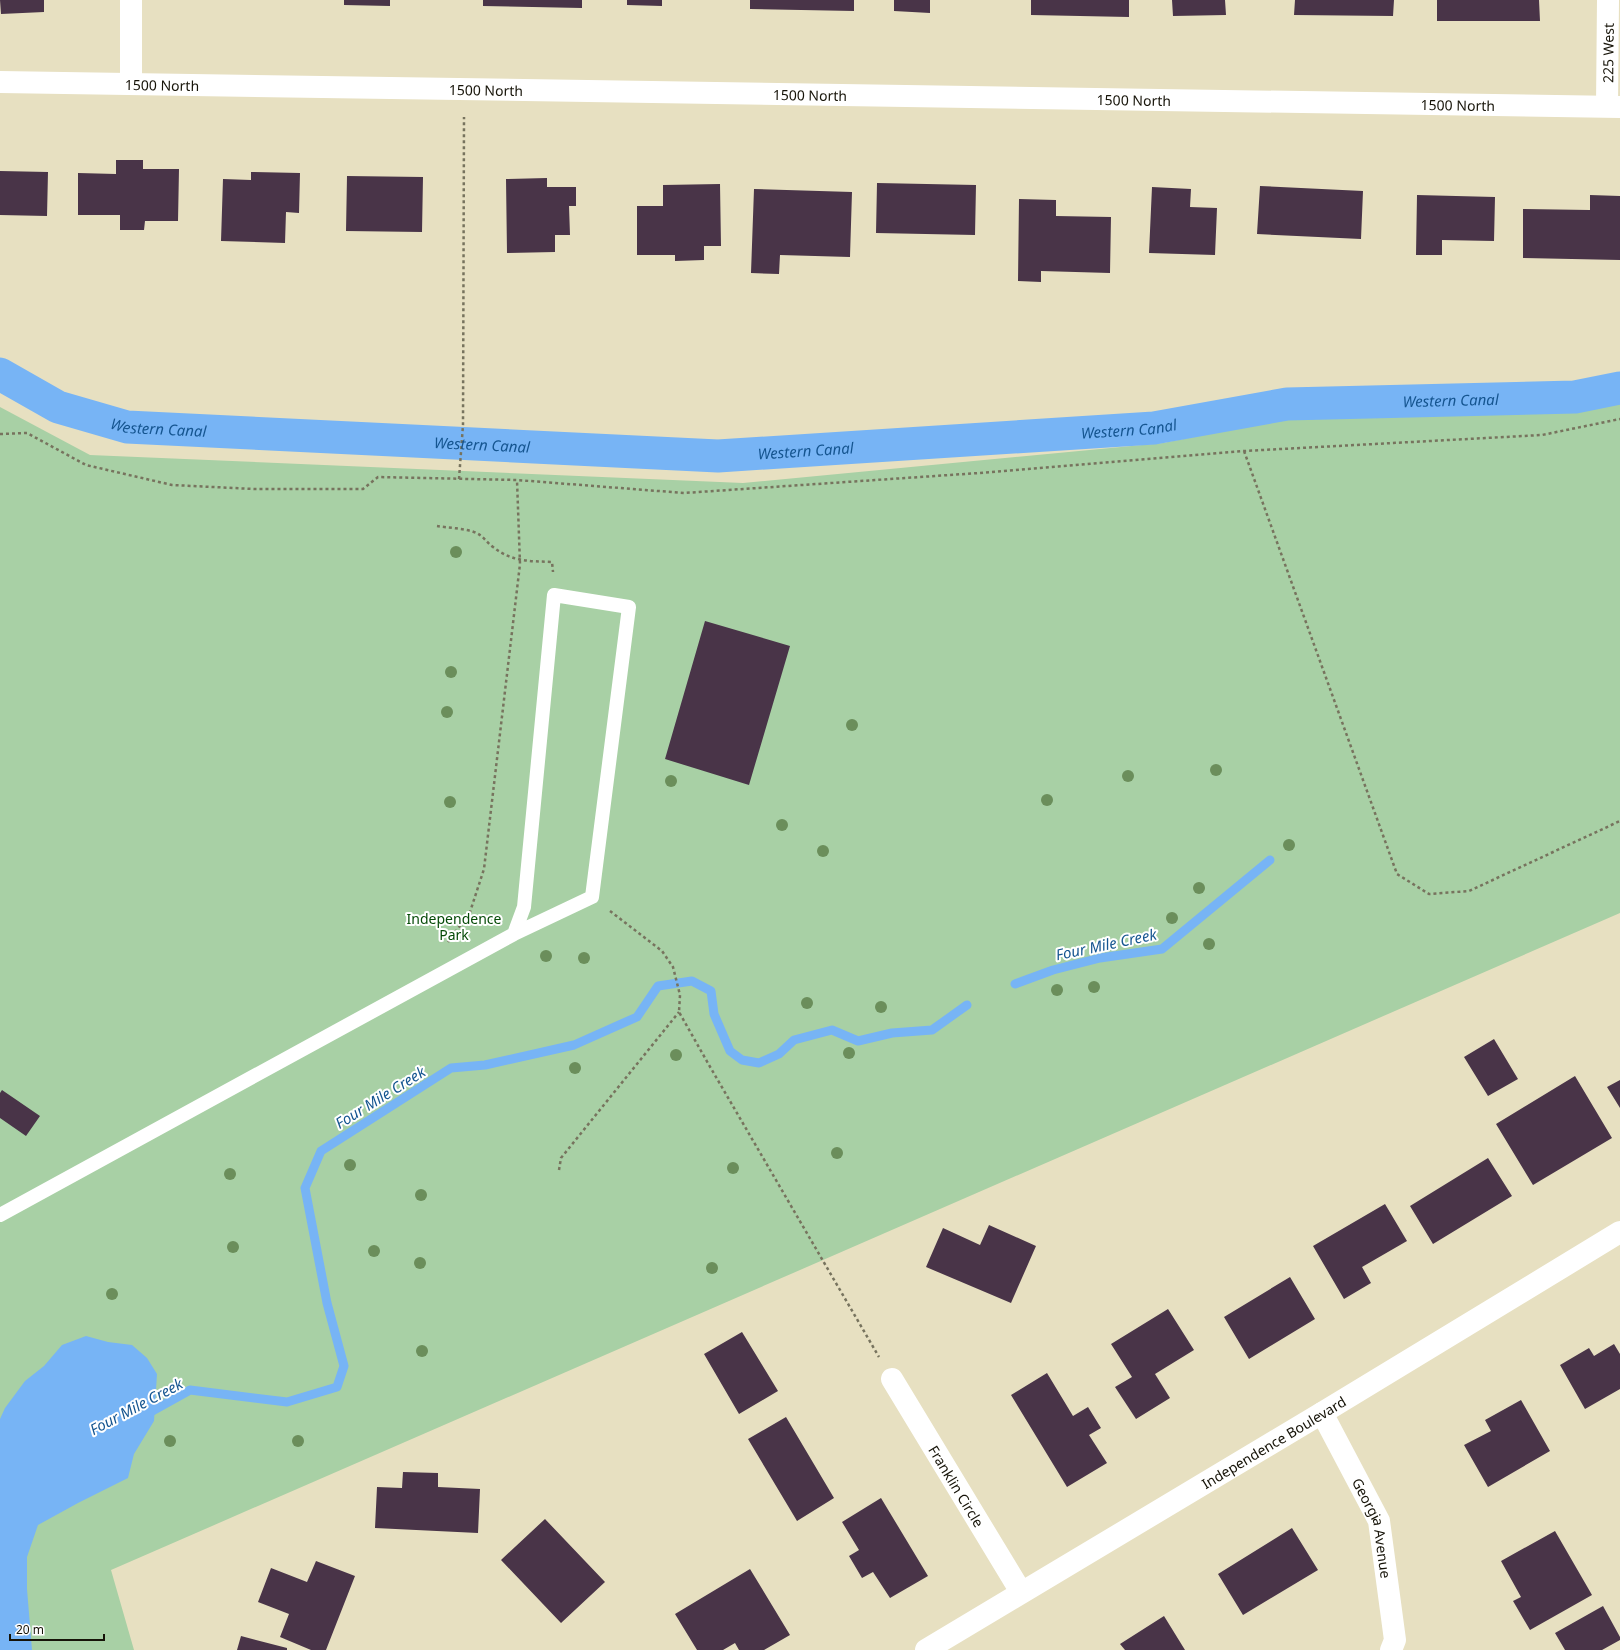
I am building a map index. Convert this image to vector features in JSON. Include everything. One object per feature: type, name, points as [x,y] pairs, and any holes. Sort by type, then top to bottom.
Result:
[{"type":"street","points":[[131,0],[131,84]]},
{"type":"street","name":"225 West","points":[[1608,0],[1614,106]]},
{"type":"street","name":"1500 North","points":[[0,82],[1614,106]]},
{"type":"street","name":"Independence Boulevard","points":[[926,1650],[1322,1413],[1620,1232]]},
{"type":"street","name":"Franklin Circle","points":[[892,1379],[1021,1592]]},
{"type":"street","name":"Georgia Avenue","points":[[1322,1413],[1379,1521],[1395,1640],[1391,1650]]},
{"type":"lane","points":[[0,1215],[514,934],[592,897],[629,607],[554,595],[524,907],[514,934]]},
{"type":"path","points":[[459,479],[463,425],[464,117]]},
{"type":"path","points":[[0,434],[27,433],[86,465],[172,485],[254,490],[363,490],[378,477],[517,480],[684,493],[971,473],[1244,451],[1542,435],[1620,419]]},
{"type":"path","points":[[1244,451],[1397,874],[1429,894],[1469,892],[1620,821]]},
{"type":"path","points":[[447,943],[470,912],[484,870],[520,561],[517,480]]},
{"type":"path","points":[[437,526],[473,531],[483,537],[492,547],[503,554],[520,561],[552,562],[554,595]]},
{"type":"path","points":[[592,897],[662,951],[673,967],[680,995],[679,1012],[892,1379]]},
{"type":"path","points":[[559,1170],[562,1158],[679,1012]]},
{"type":"green space","name":"Independence Park","points":[[1620,404],[1620,913],[111,1570],[134,1650],[0,1650],[0,407],[90,455],[743,483],[1163,443],[1299,416],[1577,409]]},
{"type":"water","points":[[86,1336],[108,1342],[132,1345],[147,1358],[157,1374],[154,1421],[134,1454],[128,1478],[38,1525],[27,1557],[27,1589],[32,1650],[0,1650],[0,1419],[5,1408],[25,1381],[44,1366],[62,1345]]},
{"type":"building","points":[[0,0],[44,0],[44,12],[1,14]]},
{"type":"building","points":[[344,0],[390,0],[390,6],[344,5]]},
{"type":"building","points":[[483,0],[582,0],[582,8],[483,6]]},
{"type":"building","points":[[627,0],[662,0],[662,6],[627,5]]},
{"type":"building","points":[[750,0],[854,0],[854,11],[750,9]]},
{"type":"building","points":[[894,0],[930,0],[930,13],[894,11]]},
{"type":"building","points":[[1031,0],[1129,0],[1129,17],[1031,15]]},
{"type":"building","points":[[1172,0],[1225,0],[1226,15],[1173,16]]},
{"type":"building","points":[[1295,0],[1394,0],[1393,16],[1294,15]]},
{"type":"building","points":[[1437,0],[1539,0],[1540,21],[1437,21]]},
{"type":"building","points":[[116,160],[143,160],[143,169],[179,169],[178,221],[145,221],[144,230],[120,230],[120,215],[78,215],[78,173],[116,174]]},
{"type":"building","points":[[0,171],[48,172],[47,216],[0,215]]},
{"type":"building","points":[[251,172],[300,173],[299,213],[286,212],[285,243],[221,241],[223,179],[251,180]]},
{"type":"building","points":[[347,176],[423,177],[422,232],[346,231]]},
{"type":"building","points":[[547,178],[547,187],[576,187],[576,206],[569,206],[570,235],[555,235],[555,252],[507,253],[506,179]]},
{"type":"building","points":[[877,183],[976,185],[975,235],[876,233]]},
{"type":"building","points":[[720,184],[721,246],[704,246],[704,260],[675,261],[675,255],[637,255],[637,206],[663,206],[663,185]]},
{"type":"building","points":[[1260,186],[1363,191],[1361,239],[1257,234]]},
{"type":"building","points":[[1152,187],[1191,189],[1190,207],[1217,208],[1215,255],[1149,253]]},
{"type":"building","points":[[754,189],[852,192],[850,257],[780,255],[779,274],[751,273]]},
{"type":"building","points":[[1417,195],[1495,197],[1494,241],[1442,240],[1442,255],[1416,255]]},
{"type":"building","points":[[1590,195],[1620,196],[1620,260],[1523,258],[1523,209],[1590,210]]},
{"type":"building","points":[[1019,199],[1056,200],[1056,216],[1111,217],[1110,273],[1041,271],[1041,282],[1018,281]]},
{"type":"building","points":[[705,621],[790,646],[749,785],[665,759]]},
{"type":"building","points":[[1494,1039],[1518,1079],[1488,1096],[1464,1057]]},
{"type":"building","points":[[1575,1076],[1612,1138],[1533,1185],[1496,1124]]},
{"type":"building","points":[[1620,1080],[1620,1108],[1607,1087]]},
{"type":"building","points":[[2,1090],[40,1116],[26,1136],[0,1118],[0,1093]]},
{"type":"building","points":[[1488,1158],[1512,1196],[1433,1244],[1410,1206]]},
{"type":"building","points":[[1385,1204],[1407,1241],[1362,1267],[1371,1283],[1344,1299],[1313,1246]]},
{"type":"building","points":[[989,1225],[1036,1246],[1011,1303],[926,1267],[943,1228],[980,1245]]},
{"type":"building","points":[[1290,1277],[1315,1319],[1249,1359],[1224,1317]]},
{"type":"building","points":[[1168,1309],[1194,1350],[1155,1374],[1170,1398],[1136,1419],[1115,1387],[1132,1377],[1111,1344]]},
{"type":"building","points":[[742,1332],[778,1391],[739,1414],[704,1354]]},
{"type":"building","points":[[1614,1344],[1620,1354],[1620,1389],[1585,1409],[1560,1365],[1589,1348],[1594,1356]]},
{"type":"building","points":[[1047,1373],[1073,1416],[1088,1407],[1101,1428],[1089,1435],[1107,1463],[1067,1487],[1011,1395]]},
{"type":"building","points":[[1521,1400],[1550,1451],[1488,1487],[1464,1445],[1491,1431],[1485,1420]]},
{"type":"building","points":[[786,1417],[834,1498],[797,1521],[748,1439]]},
{"type":"building","points":[[403,1472],[438,1473],[438,1487],[480,1489],[478,1533],[375,1528],[377,1487],[402,1488]]},
{"type":"building","points":[[881,1498],[928,1576],[890,1598],[873,1572],[862,1578],[849,1556],[859,1550],[842,1522]]},
{"type":"building","points":[[545,1519],[605,1582],[561,1623],[501,1560]]},
{"type":"building","points":[[1292,1528],[1318,1570],[1243,1615],[1218,1574]]},
{"type":"building","points":[[1555,1531],[1592,1595],[1530,1630],[1513,1601],[1521,1597],[1501,1561]]},
{"type":"building","points":[[316,1561],[355,1576],[326,1650],[311,1650],[280,1637],[289,1614],[258,1602],[271,1568],[307,1582]]},
{"type":"building","points":[[750,1569],[790,1635],[764,1650],[739,1650],[735,1643],[723,1650],[697,1650],[675,1614]]},
{"type":"building","points":[[1603,1606],[1620,1637],[1620,1640],[1602,1650],[1565,1650],[1555,1633]]},
{"type":"building","points":[[1164,1616],[1185,1650],[1125,1650],[1120,1644]]},
{"type":"building","points":[[241,1636],[287,1648],[287,1650],[237,1650]]},
{"type":"waterway","name":"Western Canal","points":[[0,374],[58,407],[127,427],[718,456],[1154,428],[1287,404],[1575,397],[1620,388]]},
{"type":"waterway","name":"Four Mile Creek","points":[[1015,984],[1053,970],[1100,958],[1162,949],[1270,860]]},
{"type":"waterway","name":"Four Mile Creek","points":[[145,1415],[190,1390],[287,1402],[337,1387],[344,1366],[327,1303],[305,1188],[321,1151],[451,1068],[485,1065],[574,1045],[637,1017],[658,986],[692,981],[711,991],[714,1014],[730,1051],[742,1060],[759,1063],[779,1054],[794,1040],[832,1030],[858,1041],[892,1033],[932,1030],[967,1005]]}]
